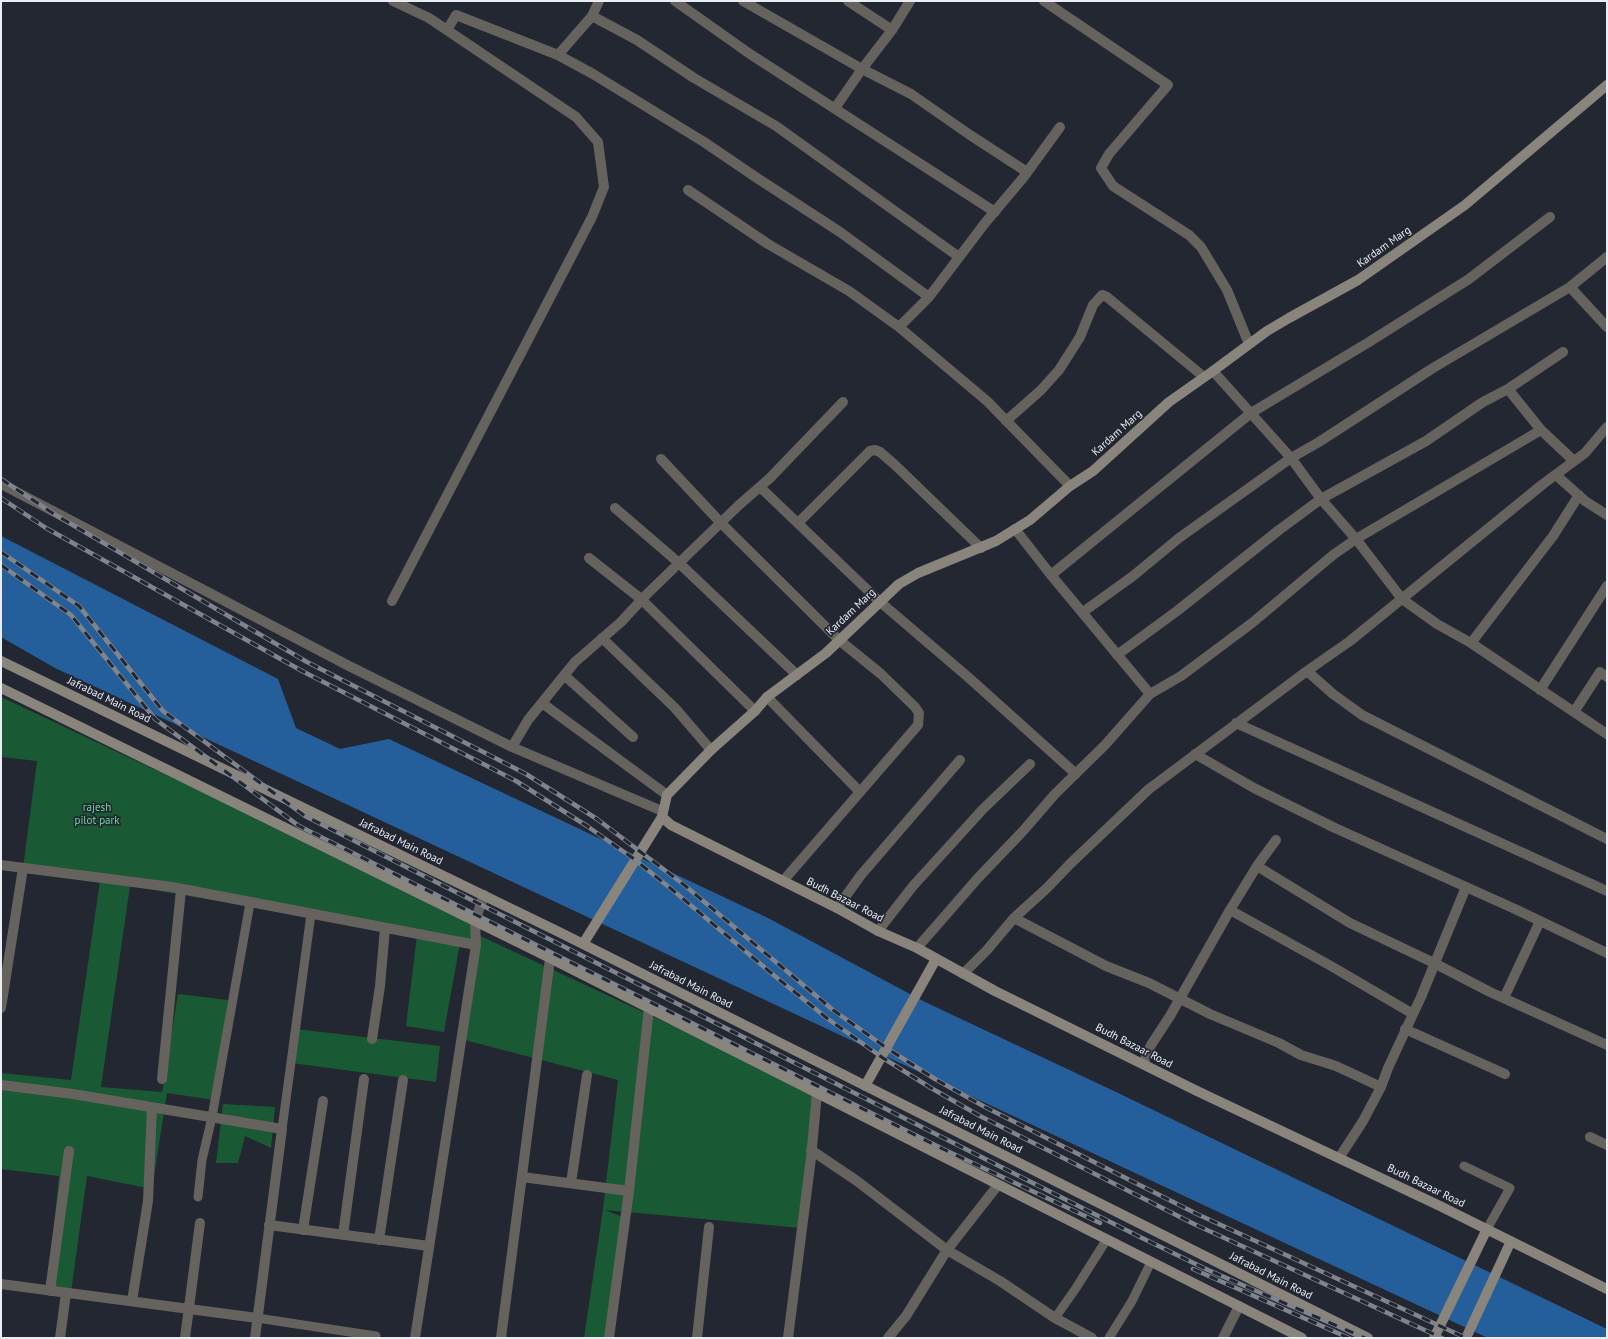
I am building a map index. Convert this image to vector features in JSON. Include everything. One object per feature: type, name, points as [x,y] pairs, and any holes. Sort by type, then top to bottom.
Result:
[{"type":"main road","name":"Kardam Marg","points":[[583,944],[662,814],[667,795],[711,750],[755,711],[767,697],[826,653],[879,601],[899,584],[918,573],[981,548],[1015,530],[1030,520],[1070,486],[1093,471],[1169,402],[1213,372],[1249,344],[1289,318],[1358,280],[1465,205],[1607,85]]},
{"type":"main road","name":"Jafrabad Main Road","points":[[1,661],[583,944],[1368,1338]]},
{"type":"main road","points":[[1,688],[550,958],[1302,1338]]},
{"type":"main road","name":"Budh Bazaar Road","points":[[662,814],[671,825],[878,930],[917,948],[963,974],[1143,1064],[1487,1229],[1607,1289]]},
{"type":"main road","points":[[865,1086],[936,959]]},
{"type":"main road","points":[[1434,1338],[1487,1229]]},
{"type":"main road","points":[[1466,1338],[1511,1241]]},
{"type":"street","points":[[392,601],[592,217],[604,187],[598,142],[576,117],[429,18],[393,1]]},
{"type":"street","points":[[558,55],[592,16],[599,1]]},
{"type":"street","points":[[675,1],[750,54],[994,212]]},
{"type":"street","points":[[743,1],[862,69],[910,94],[970,136],[1027,172]]},
{"type":"street","points":[[848,1],[892,30]]},
{"type":"street","points":[[834,108],[892,30],[910,1]]},
{"type":"street","points":[[1044,1],[1168,85],[1109,154],[1101,168],[1113,186],[1189,235],[1201,247],[1228,290],[1249,344]]},
{"type":"street","points":[[447,30],[456,15],[558,55],[594,74],[704,142],[840,232],[929,297]]},
{"type":"street","points":[[592,16],[637,40],[694,78],[776,126],[959,257]]},
{"type":"street","points":[[899,327],[929,297],[994,212],[1027,172],[1060,127]]},
{"type":"street","points":[[688,190],[768,244],[849,291],[899,327],[960,378],[1006,421],[1070,486]]},
{"type":"street","points":[[1050,574],[1251,413],[1369,342],[1469,279],[1550,217]]},
{"type":"street","points":[[1083,612],[1132,576],[1179,538],[1290,458],[1320,442],[1433,368],[1570,287],[1607,257]]},
{"type":"street","points":[[1570,287],[1607,327]]},
{"type":"street","points":[[1006,421],[1041,390],[1059,370],[1080,337],[1093,305],[1102,296],[1107,297],[1204,377]]},
{"type":"street","points":[[1117,655],[1177,611],[1279,530],[1321,499],[1426,441],[1483,402],[1508,389],[1563,352]]},
{"type":"street","points":[[1213,372],[1290,458],[1321,499],[1356,539],[1402,599],[1437,624],[1471,643],[1607,734]]},
{"type":"street","points":[[1508,389],[1541,430],[1574,461]]},
{"type":"street","points":[[512,747],[528,720],[574,662],[621,622],[641,599],[760,487],[843,402]]},
{"type":"street","points":[[963,974],[987,950],[1014,918],[1047,888],[1144,793],[1236,723],[1350,641],[1584,453],[1607,427]]},
{"type":"street","points":[[917,948],[978,878],[1105,745],[1150,694],[1181,676],[1252,623],[1333,555],[1356,539],[1541,430]]},
{"type":"street","points":[[798,523],[870,451],[875,450],[880,452],[894,464],[981,548]]},
{"type":"street","points":[[660,459],[721,523],[839,640],[881,674],[915,707],[919,713],[918,725],[782,881]]},
{"type":"street","points":[[1556,475],[1579,495],[1607,515]]},
{"type":"street","points":[[1,484],[342,662],[512,747],[662,814]]},
{"type":"street","points":[[760,487],[879,601],[968,677],[1076,774]]},
{"type":"street","points":[[1471,643],[1553,536],[1579,495]]},
{"type":"street","points":[[615,508],[679,563],[797,675]]},
{"type":"street","points":[[1015,530],[1150,694]]},
{"type":"street","points":[[589,558],[641,599],[755,711]]},
{"type":"street","points":[[1540,690],[1607,586]]},
{"type":"street","points":[[602,638],[676,708],[711,750]]},
{"type":"street","points":[[1307,671],[1333,694],[1362,715],[1607,839]]},
{"type":"street","points":[[1574,712],[1600,672],[1607,677]]},
{"type":"street","points":[[564,675],[633,737]]},
{"type":"street","points":[[767,697],[860,792]]},
{"type":"street","points":[[542,703],[667,795]]},
{"type":"street","points":[[1236,723],[1607,891]]},
{"type":"street","points":[[1195,754],[1254,788],[1335,828],[1607,953]]},
{"type":"street","points":[[837,908],[861,875],[960,760]]},
{"type":"street","points":[[878,930],[913,886],[983,809],[1030,764]]},
{"type":"street","points":[[1143,1064],[1151,1045],[1180,998],[1256,866],[1276,840]]},
{"type":"street","points":[[1,865],[181,890],[476,946]]},
{"type":"street","points":[[1256,866],[1350,923],[1504,998],[1607,1045]]},
{"type":"street","points":[[1,1008],[23,868]]},
{"type":"street","points":[[1340,1158],[1363,1121],[1381,1087],[1466,887]]},
{"type":"street","points":[[162,1079],[181,890]]},
{"type":"street","points":[[415,1338],[476,946],[475,921],[484,896]]},
{"type":"street","points":[[1230,910],[1331,966],[1413,1014]]},
{"type":"street","points":[[1014,918],[1106,966],[1149,983],[1210,1014],[1279,1043],[1301,1055],[1336,1066],[1381,1087]]},
{"type":"street","points":[[1504,998],[1540,921]]},
{"type":"street","points":[[372,1040],[380,986],[385,928]]},
{"type":"street","points":[[501,1338],[550,958]]},
{"type":"street","points":[[609,1338],[629,1191],[649,1008]]},
{"type":"street","points":[[1406,1029],[1506,1074]]},
{"type":"street","points":[[571,1183],[587,1075]]},
{"type":"street","points":[[343,1235],[364,1079]]},
{"type":"street","points":[[379,1240],[403,1080]]},
{"type":"street","points":[[1,1085],[73,1094],[282,1129],[255,1338]]},
{"type":"street","points":[[788,1338],[817,1093]]},
{"type":"street","points":[[303,1230],[324,1101]]},
{"type":"street","points":[[132,1301],[148,1202],[152,1107]]},
{"type":"street","points":[[1590,1137],[1607,1145]]},
{"type":"street","points":[[811,1150],[857,1181],[947,1250],[1000,1281],[1055,1318],[1092,1338]]},
{"type":"street","points":[[50,1291],[69,1151]]},
{"type":"street","points":[[522,1177],[629,1191]]},
{"type":"street","points":[[888,1338],[906,1316],[947,1250],[998,1185]]},
{"type":"street","points":[[185,1338],[200,1222]]},
{"type":"street","points":[[270,1225],[429,1246]]},
{"type":"street","points":[[697,1338],[709,1227]]},
{"type":"street","points":[[1,1284],[257,1318]]},
{"type":"street","points":[[60,1338],[66,1293]]},
{"type":"street","points":[[1223,1338],[1239,1306]]},
{"type":"lane","points":[[198,1197],[202,1160],[212,1117],[250,903]]},
{"type":"lane","points":[[282,1129],[311,914]]},
{"type":"lane","points":[[1464,1166],[1510,1188],[1487,1229]]},
{"type":"lane","points":[[1055,1318],[1107,1239]]},
{"type":"lane","points":[[1109,1338],[1132,1301],[1151,1262]]},
{"type":"lane","points":[[257,1318],[376,1336]]},
{"type":"green space","name":"rajesh pilot park","points":[[1,697],[475,921],[476,934],[817,1093],[801,1228],[605,1210],[625,1218],[609,1338],[584,1338],[603,1209],[618,1080],[461,1039],[474,945],[460,943],[444,1032],[406,1026],[417,935],[130,886],[101,1087],[162,1092],[178,994],[228,1000],[214,1100],[167,1093],[152,1189],[87,1176],[71,1292],[48,1284],[59,1176],[1,1169],[1,1073],[71,1080],[100,881],[23,868],[37,761],[1,757]]},
{"type":"green space","points":[[296,1029],[440,1046],[436,1082],[291,1063]]},
{"type":"green space","points":[[223,1104],[275,1107],[271,1148],[245,1136],[238,1163],[216,1163]]},
{"type":"water","points":[[1,536],[278,679],[296,728],[340,749],[389,739],[768,918],[923,1001],[1116,1092],[1607,1329],[1607,1338],[1488,1338],[55,668],[1,637]]},
{"type":"railway","points":[[1,479],[54,514],[307,662],[526,774],[597,819],[683,884],[833,1010],[888,1049],[935,1079],[985,1107],[1197,1214],[1466,1338]]},
{"type":"railway","points":[[1,498],[46,528],[302,671],[516,781],[587,826],[634,859],[828,1019],[883,1058],[931,1088],[980,1116],[1194,1224],[1442,1338]]},
{"type":"railway","points":[[1,552],[79,606],[163,711],[305,816],[1140,1237],[1208,1270],[1365,1338]]},
{"type":"railway","points":[[1,565],[71,615],[155,719],[299,826],[945,1150],[1100,1223]]},
{"type":"railway","points":[[1193,1269],[1349,1338]]}]
